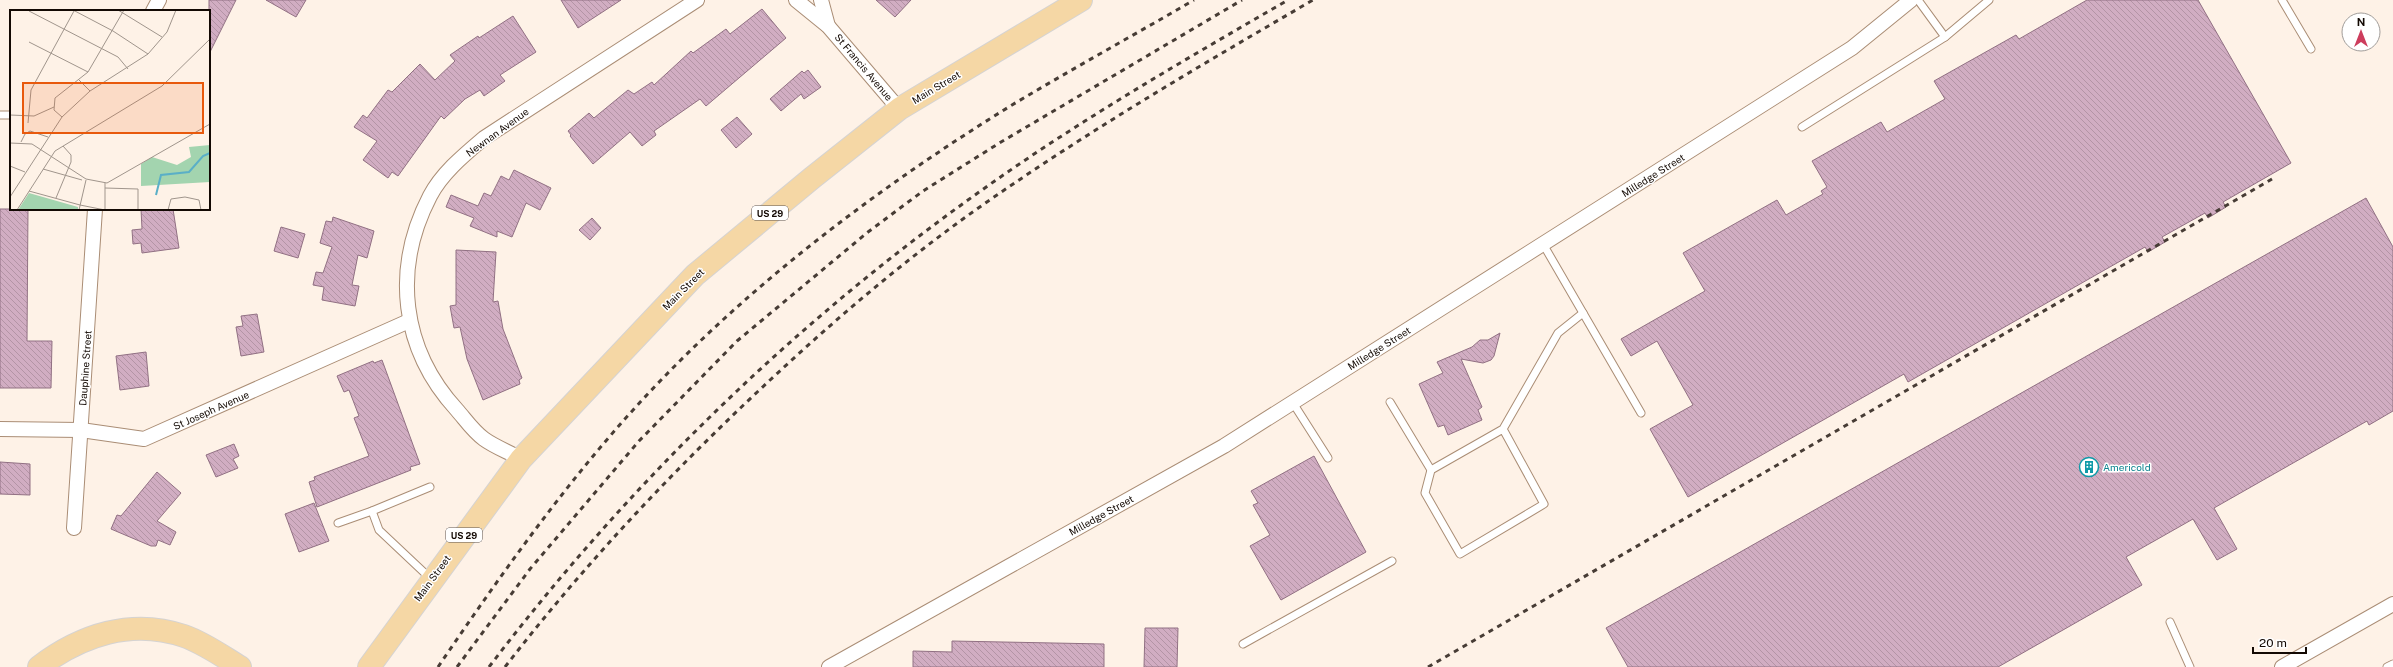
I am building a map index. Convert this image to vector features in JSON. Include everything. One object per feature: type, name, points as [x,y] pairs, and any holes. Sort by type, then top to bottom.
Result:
[{"type":"main road","name":"Main Street","points":[[368,667],[431,579],[521,459],[695,275],[812,178],[899,109],[1081,0]]},
{"type":"main road","points":[[39,667],[77,642],[102,633],[128,629],[155,630],[184,636],[233,664]]},
{"type":"street","points":[[154,10],[159,0]]},
{"type":"street","name":"Newnan Avenue","points":[[521,459],[483,438],[439,391],[421,359],[409,321],[406,277],[413,235],[431,195],[457,160],[484,138],[697,0]]},
{"type":"street","name":"St Francis Avenue","points":[[796,0],[828,26],[899,109]]},
{"type":"street","points":[[821,0],[828,26]]},
{"type":"street","name":"Milledge Street","points":[[829,667],[1224,446],[1852,48],[1911,0]]},
{"type":"street","name":"Dauphine Street","points":[[74,528],[95,210]]},
{"type":"street","name":"St Joseph Avenue","points":[[0,429],[81,430],[144,440],[409,321]]},
{"type":"street","points":[[2282,667],[2393,604]]},
{"type":"lane","points":[[1918,0],[1945,37]]},
{"type":"lane","points":[[1802,127],[1945,37],[1989,0]]},
{"type":"lane","points":[[2282,0],[2311,48]]},
{"type":"lane","points":[[1543,244],[1641,413]]},
{"type":"lane","points":[[1431,470],[1503,430],[1558,333],[1583,313]]},
{"type":"lane","points":[[1390,402],[1431,470],[1425,493],[1460,554],[1544,504],[1503,430]]},
{"type":"lane","points":[[1293,403],[1328,458]]},
{"type":"lane","points":[[338,523],[372,511],[430,487]]},
{"type":"lane","points":[[372,511],[379,530],[431,579]]},
{"type":"lane","points":[[1243,644],[1392,561]]},
{"type":"lane","points":[[2170,622],[2190,667]]},
{"type":"lane","points":[[2387,667],[2393,664]]},
{"type":"building","points":[[209,0],[236,0],[210,52],[210,10]]},
{"type":"building","points":[[266,0],[306,0],[296,17]]},
{"type":"building","points":[[561,0],[621,0],[578,28]]},
{"type":"building","points":[[876,0],[911,0],[895,17]]},
{"type":"building","points":[[2087,0],[2198,0],[2291,163],[2223,202],[2226,207],[2208,218],[2205,213],[2162,237],[2165,242],[2148,252],[2145,247],[1908,382],[1904,374],[1688,497],[1650,429],[1693,405],[1657,341],[1631,356],[1621,339],[1705,291],[1683,253],[1777,200],[1786,215],[1823,194],[1821,191],[1827,187],[1812,161],[1881,122],[1887,132],[1945,99],[1934,81],[2016,35],[2019,39]]},
{"type":"building","points":[[762,9],[786,38],[706,106],[700,99],[654,131],[656,135],[642,146],[630,132],[593,164],[570,136],[571,135],[568,131],[589,113],[594,118],[628,90],[634,94],[652,82],[654,85],[691,51],[693,53],[726,29],[730,34]]},
{"type":"building","points":[[513,16],[536,52],[500,75],[505,81],[484,96],[480,90],[465,99],[444,119],[441,116],[398,176],[392,172],[388,178],[363,160],[377,141],[354,127],[363,115],[367,118],[388,90],[392,92],[420,64],[435,80],[455,61],[450,55],[478,36],[479,38]]},
{"type":"building","points":[[808,70],[821,87],[804,99],[801,94],[781,111],[770,99],[802,71],[804,73]]},
{"type":"building","points":[[737,117],[752,134],[736,148],[721,130]]},
{"type":"building","points":[[514,170],[551,188],[540,210],[526,203],[512,237],[497,231],[497,237],[470,226],[474,218],[446,207],[451,195],[478,206],[484,193],[491,196],[501,176],[509,180]]},
{"type":"building","name":"Americold","points":[[2366,198],[2393,247],[2393,411],[2369,425],[2367,421],[2214,508],[2237,549],[2217,560],[2193,519],[2126,557],[2142,585],[1998,667],[1628,667],[1606,628]]},
{"type":"building","points":[[0,209],[28,210],[27,341],[52,341],[51,388],[0,388]]},
{"type":"building","points":[[141,210],[173,210],[179,248],[142,253],[141,243],[133,244],[132,230],[142,229]]},
{"type":"building","points":[[333,217],[374,231],[367,258],[358,255],[352,285],[359,286],[355,306],[322,300],[324,287],[313,285],[316,272],[323,273],[332,247],[320,243],[326,221],[332,222]]},
{"type":"building","points":[[592,218],[601,228],[590,240],[579,230]]},
{"type":"building","points":[[281,227],[305,234],[298,258],[274,251]]},
{"type":"building","points":[[456,250],[496,252],[493,302],[498,301],[503,329],[522,378],[519,380],[520,384],[483,400],[467,359],[460,327],[454,328],[450,306],[456,305]]},
{"type":"building","points":[[257,314],[264,352],[241,356],[236,327],[243,326],[241,316]]},
{"type":"building","points":[[1500,333],[1494,356],[1491,360],[1483,363],[1461,359],[1482,407],[1478,410],[1482,420],[1448,435],[1444,425],[1438,427],[1419,384],[1443,373],[1437,362],[1472,347],[1480,340],[1488,340]]},
{"type":"building","points":[[146,352],[149,386],[120,390],[116,356]]},
{"type":"building","points":[[382,360],[420,464],[410,467],[411,470],[317,507],[309,482],[315,480],[314,477],[369,456],[354,418],[359,416],[349,390],[344,392],[337,376],[373,361],[374,363]]},
{"type":"building","points":[[234,444],[239,456],[233,459],[238,468],[216,477],[206,455]]},
{"type":"building","points":[[1314,456],[1366,552],[1281,600],[1250,546],[1270,535],[1253,505],[1258,503],[1251,491]]},
{"type":"building","points":[[0,462],[30,464],[30,495],[0,494]]},
{"type":"building","points":[[157,472],[181,493],[157,521],[176,532],[170,545],[158,540],[156,546],[151,546],[111,529],[117,515],[121,516]]},
{"type":"building","points":[[314,503],[329,541],[299,552],[285,514]]},
{"type":"building","points":[[1145,628],[1178,628],[1177,667],[1144,667]]},
{"type":"building","points":[[952,641],[1104,644],[1104,667],[913,667],[913,651],[952,652]]},
{"type":"railway","points":[[438,667],[511,562],[588,462],[644,398],[685,356],[772,277],[865,204],[962,136],[1057,78],[1194,0]]},
{"type":"railway","points":[[457,667],[530,569],[639,441],[737,341],[868,232],[923,191],[1001,142],[1242,0]]},
{"type":"railway","points":[[489,667],[542,600],[654,473],[776,354],[841,299],[907,246],[1013,168],[1168,70],[1288,0]]},
{"type":"railway","points":[[505,667],[533,631],[593,561],[686,461],[807,346],[893,272],[953,226],[1064,150],[1146,99],[1313,0]]},
{"type":"railway","points":[[1428,667],[2272,179]]},
{"type":"place","name":"Americold","points":[[2089,467]]}]
